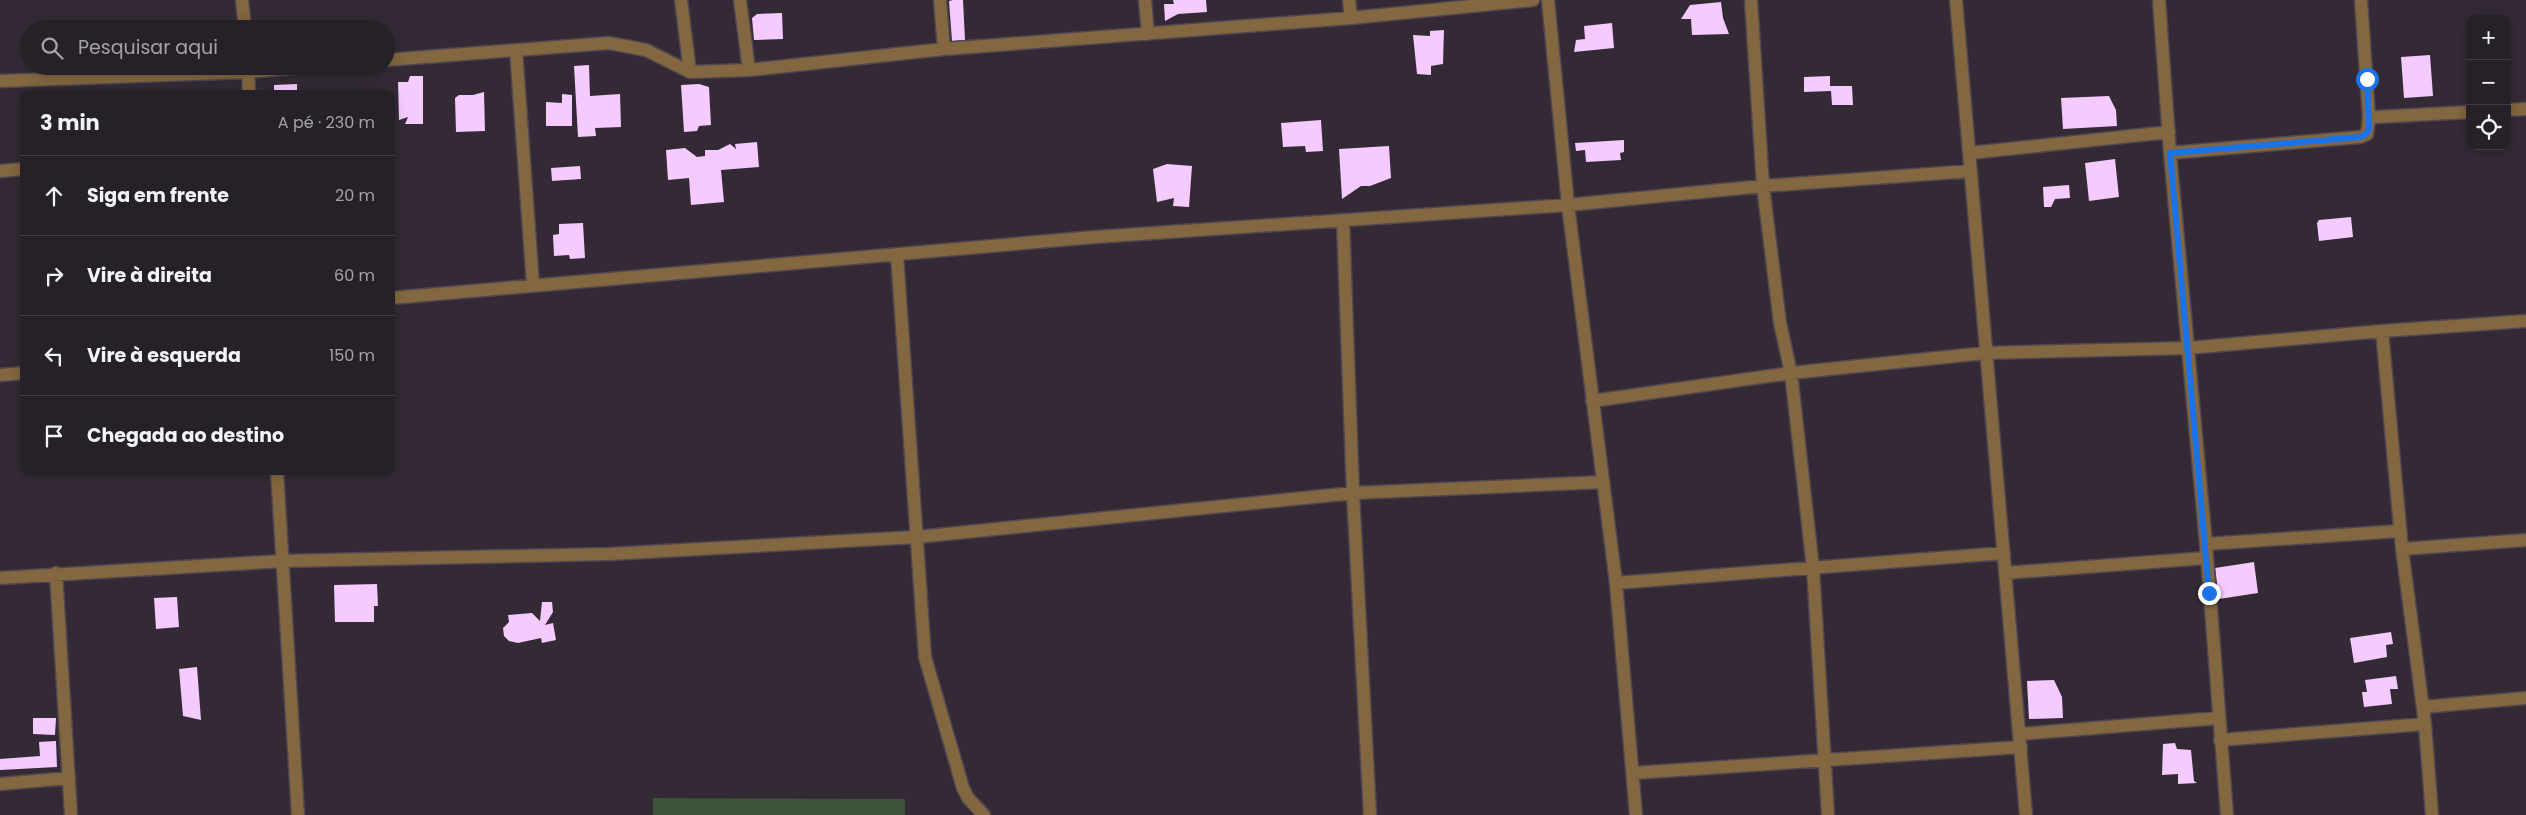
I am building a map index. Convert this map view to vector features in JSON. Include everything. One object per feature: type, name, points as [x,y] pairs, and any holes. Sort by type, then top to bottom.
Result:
[{"type":"street","points":[[242,0],[244,20]]},
{"type":"street","points":[[681,0],[690,72]]},
{"type":"street","points":[[740,0],[749,70]]},
{"type":"street","points":[[940,0],[944,49]]},
{"type":"street","points":[[1145,0],[1148,34]]},
{"type":"street","points":[[1349,0],[1351,18]]},
{"type":"street","points":[[395,59],[609,43],[646,50],[690,72],[749,70],[944,49],[1351,18],[1533,0]]},
{"type":"street","points":[[1548,0],[1568,205],[1616,583],[1636,815]]},
{"type":"street","points":[[1751,0],[1763,186],[1780,322],[1790,373],[1813,568],[1823,760],[1828,815]]},
{"type":"street","points":[[1956,0],[2026,815]]},
{"type":"street","points":[[2159,0],[2170,153],[2206,544],[2227,815]]},
{"type":"street","points":[[2170,153],[2360,137],[2366,134],[2369,118],[2361,0]]},
{"type":"street","points":[[516,50],[533,285]]},
{"type":"street","points":[[0,81],[124,75]]},
{"type":"street","points":[[248,75],[249,90]]},
{"type":"street","points":[[2511,110],[2526,109]]},
{"type":"street","points":[[2369,118],[2466,112]]},
{"type":"street","points":[[1970,153],[2169,132]]},
{"type":"street","points":[[0,171],[20,169]]},
{"type":"street","points":[[395,298],[1095,237],[1568,205],[1763,186],[1971,171]]},
{"type":"street","points":[[1343,220],[1353,493],[1370,815]]},
{"type":"street","points":[[897,255],[925,657],[962,788],[968,798],[984,815]]},
{"type":"street","points":[[1592,401],[1790,373],[1985,353],[2188,348],[2526,321]]},
{"type":"street","points":[[2382,331],[2400,531],[2425,724],[2432,815]]},
{"type":"street","points":[[0,375],[20,373]]},
{"type":"street","points":[[277,475],[298,815]]},
{"type":"street","points":[[0,578],[56,573],[283,561],[609,554],[917,538],[1353,493],[1603,482]]},
{"type":"street","points":[[2206,544],[2400,531]]},
{"type":"street","points":[[2402,548],[2526,540]]},
{"type":"street","points":[[1616,583],[2004,553]]},
{"type":"street","points":[[2005,573],[2206,558]]},
{"type":"street","points":[[56,573],[71,815]]},
{"type":"street","points":[[2423,707],[2526,698]]},
{"type":"street","points":[[1633,774],[1823,760],[2021,741],[2218,718]]},
{"type":"street","points":[[2220,740],[2425,724]]},
{"type":"street","points":[[0,784],[69,778]]},
{"type":"green space","points":[[653,798],[905,799],[905,815],[653,815]]},
{"type":"building","points":[[963,0],[965,40],[952,41],[949,1]]},
{"type":"building","points":[[1173,0],[1206,0],[1207,12],[1178,14],[1165,21],[1164,4],[1174,4]]},
{"type":"building","points":[[1721,2],[1723,18],[1729,34],[1692,35],[1691,19],[1681,19],[1690,5]]},
{"type":"building","points":[[782,13],[783,39],[754,40],[752,18],[757,14]]},
{"type":"building","points":[[1612,23],[1614,48],[1574,52],[1576,40],[1585,39],[1584,26]]},
{"type":"building","points":[[1444,30],[1443,64],[1431,66],[1431,75],[1417,74],[1413,35],[1430,36],[1430,31]]},
{"type":"building","points":[[2430,55],[2433,96],[2404,98],[2401,57]]},
{"type":"building","points":[[589,65],[590,96],[620,94],[621,127],[595,128],[596,136],[578,137],[574,66]]},
{"type":"building","points":[[410,76],[423,76],[423,124],[405,124],[408,117],[399,120],[398,82],[408,82]]},
{"type":"building","points":[[1830,76],[1830,86],[1852,86],[1853,105],[1832,105],[1831,91],[1804,92],[1804,77]]},
{"type":"building","points":[[297,84],[297,90],[274,90],[274,85]]},
{"type":"building","points":[[699,84],[709,87],[711,125],[699,126],[697,131],[684,132],[681,85]]},
{"type":"building","points":[[484,92],[485,131],[456,132],[455,98],[459,95],[473,95]]},
{"type":"building","points":[[562,94],[572,95],[572,126],[546,126],[546,102],[562,103]]},
{"type":"building","points":[[2109,96],[2116,110],[2117,126],[2063,129],[2061,98]]},
{"type":"building","points":[[1321,120],[1323,151],[1306,152],[1305,146],[1283,147],[1281,123]]},
{"type":"building","points":[[1624,140],[1624,152],[1620,153],[1621,160],[1586,162],[1585,150],[1576,151],[1575,143]]},
{"type":"building","points":[[757,142],[759,167],[721,170],[724,202],[691,205],[689,178],[668,180],[666,150],[685,148],[697,157],[705,156],[705,150],[718,150],[730,144],[736,149],[735,144]]},
{"type":"building","points":[[1389,146],[1391,178],[1370,186],[1361,186],[1342,199],[1339,149]]},
{"type":"building","points":[[2115,159],[2119,197],[2089,201],[2085,163]]},
{"type":"building","points":[[1167,164],[1192,166],[1189,207],[1173,206],[1174,198],[1157,202],[1153,169]]},
{"type":"building","points":[[580,166],[581,179],[552,181],[551,168]]},
{"type":"building","points":[[2069,185],[2070,198],[2055,199],[2051,207],[2044,207],[2043,187]]},
{"type":"building","points":[[2351,217],[2353,237],[2319,241],[2317,223],[2319,220]]},
{"type":"building","points":[[583,223],[585,258],[570,259],[569,255],[554,256],[553,235],[559,234],[559,224]]},
{"type":"building","points":[[2254,562],[2258,593],[2219,599],[2215,568]]},
{"type":"building","points":[[377,584],[378,606],[374,606],[374,622],[335,622],[334,585]]},
{"type":"building","points":[[177,597],[179,627],[156,629],[154,598]]},
{"type":"building","points":[[542,602],[552,602],[553,612],[545,625],[553,623],[556,640],[542,643],[541,638],[518,643],[509,641],[504,636],[503,628],[509,622],[508,615],[532,613],[540,621]]},
{"type":"building","points":[[2391,632],[2393,644],[2386,645],[2387,657],[2354,663],[2350,638]]},
{"type":"building","points":[[197,667],[201,720],[183,716],[179,669]]},
{"type":"building","points":[[2396,676],[2398,689],[2390,689],[2392,704],[2364,707],[2362,692],[2367,692],[2365,680]]},
{"type":"building","points":[[2054,680],[2062,697],[2063,718],[2029,719],[2027,681]]},
{"type":"building","points":[[33,718],[56,718],[55,735],[33,734]]},
{"type":"building","points":[[56,741],[57,767],[0,770],[0,759],[40,756],[39,742]]},
{"type":"building","points":[[2175,743],[2177,749],[2191,750],[2194,781],[2197,783],[2178,784],[2178,774],[2162,775],[2163,744]]},
{"type":"route","points":[[2209,593],[2170,153],[2360,137],[2366,134],[2369,129],[2367,79]]}]
